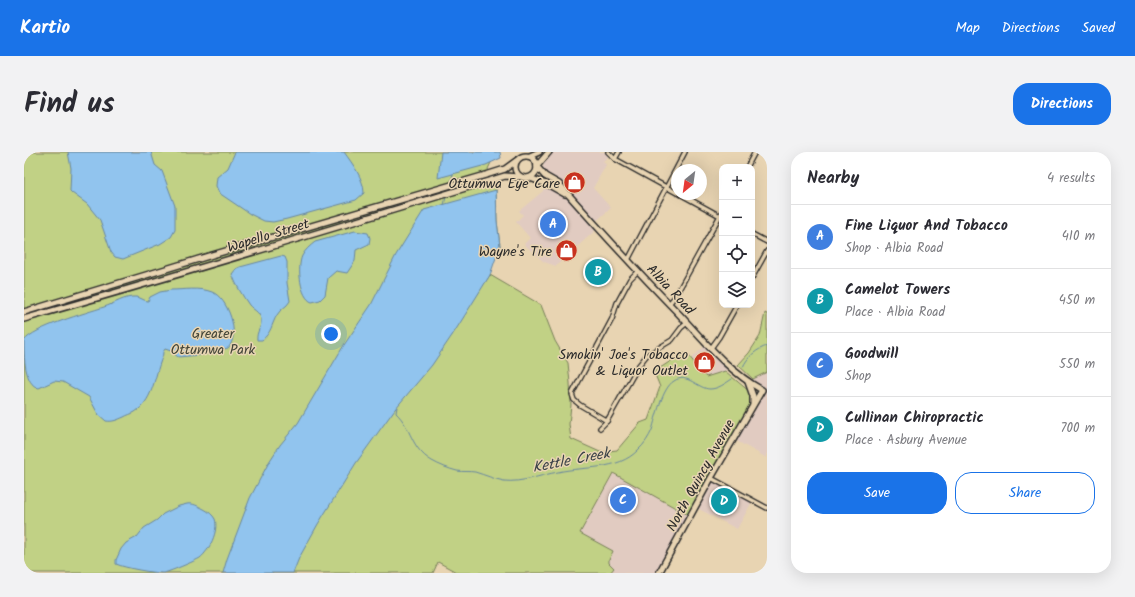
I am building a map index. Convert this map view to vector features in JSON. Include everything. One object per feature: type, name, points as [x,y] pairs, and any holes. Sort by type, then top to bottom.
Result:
[{"type":"main road","points":[[539,152],[530,156],[522,156],[516,161],[514,169],[519,177],[530,178],[536,172],[537,167],[549,152]]},
{"type":"main road","points":[[530,156],[535,161],[537,167]]},
{"type":"main road","name":"Wapello Street","points":[[24,312],[489,174],[505,169],[516,161]]},
{"type":"main road","name":"Albia Road","points":[[537,167],[545,176],[559,184],[711,348],[748,382],[762,390]]},
{"type":"main road","name":"Wapello Street","points":[[24,319],[223,262],[382,212],[505,176],[519,177]]},
{"type":"main road","name":"Albia Road","points":[[530,178],[549,185],[570,197]]},
{"type":"main road","points":[[748,382],[753,396],[752,406]]},
{"type":"main road","name":"North Quincy Avenue","points":[[659,573],[711,478],[762,390]]},
{"type":"street","points":[[608,152],[615,159],[671,189]]},
{"type":"street","points":[[615,159],[619,152]]},
{"type":"street","points":[[628,260],[685,152]]},
{"type":"street","points":[[749,164],[755,152]]},
{"type":"street","points":[[692,200],[719,214]]},
{"type":"street","points":[[669,304],[676,295],[719,219]]},
{"type":"street","points":[[755,236],[767,242]]},
{"type":"street","points":[[755,273],[767,251]]},
{"type":"street","points":[[607,420],[580,405],[574,400],[572,394],[612,319],[617,303],[630,280],[638,271]]},
{"type":"street","points":[[711,348],[735,308]]},
{"type":"street","points":[[600,428],[607,420],[639,365],[647,355],[672,340],[687,323]]},
{"type":"street","points":[[711,478],[767,508]]},
{"type":"shaded area","points":[[551,152],[608,152],[610,155],[603,161],[606,165],[593,188],[611,208],[594,223],[598,228],[556,266],[544,262],[524,244],[530,238],[516,222],[523,215],[519,211],[543,191],[542,169],[546,157]]},
{"type":"shaded area","points":[[707,344],[731,367],[725,371],[706,377],[691,359]]},
{"type":"shaded area","points":[[767,372],[767,458],[733,439],[762,390],[752,384],[753,379]]},
{"type":"shaded area","points":[[613,473],[690,516],[660,573],[610,573],[614,568],[609,563],[609,560],[580,533]]},
{"type":"shaded area","points":[[711,478],[753,500],[737,529],[695,507]]},
{"type":"green space","name":"Greater Ottumwa Park","points":[[24,152],[496,152],[488,169],[496,188],[497,221],[500,246],[484,284],[490,275],[541,305],[555,341],[568,363],[571,405],[569,424],[571,439],[600,452],[617,450],[640,423],[648,420],[660,387],[654,372],[683,353],[688,355],[706,377],[725,371],[750,392],[753,406],[690,516],[613,473],[580,533],[613,551],[609,563],[614,568],[610,573],[458,573],[438,562],[433,573],[24,573]]},
{"type":"green space","points":[[765,313],[767,314],[767,372],[753,379],[738,365],[749,353],[760,336]]},
{"type":"water","points":[[68,152],[151,152],[155,165],[162,171],[175,206],[175,230],[171,237],[160,244],[123,259],[115,257],[111,252],[100,220],[87,204],[70,191],[71,168]]},
{"type":"water","points":[[235,152],[344,152],[360,177],[364,193],[356,200],[287,219],[273,222],[264,221],[250,214],[219,193],[216,186],[217,177],[228,168]]},
{"type":"water","points":[[441,152],[500,152],[501,158],[486,165],[438,178]]},
{"type":"water","points":[[496,190],[497,221],[500,246],[490,275],[432,365],[395,409],[356,463],[318,524],[299,558],[293,573],[223,573],[250,498],[269,462],[280,445],[298,423],[344,345],[371,305],[396,255],[424,210]]},
{"type":"water","points":[[355,231],[368,233],[370,238],[369,244],[356,250],[355,261],[347,273],[336,271],[328,278],[325,295],[320,300],[312,302],[308,299],[302,289],[300,267],[303,254],[315,242]]},
{"type":"water","points":[[281,256],[285,257],[287,262],[287,283],[290,301],[278,313],[270,331],[265,337],[262,340],[257,340],[257,334],[261,325],[260,316],[246,301],[232,274],[240,267]]},
{"type":"water","points":[[171,290],[207,290],[218,296],[228,309],[231,317],[233,326],[232,342],[228,348],[200,355],[178,357],[171,351],[165,349],[149,396],[141,407],[135,412],[122,418],[106,421],[98,414],[89,397],[63,382],[54,381],[39,388],[34,386],[30,381],[26,369],[24,341],[30,336],[49,326],[124,299],[136,297],[148,301],[150,297],[160,292]]},
{"type":"water","points":[[193,504],[204,509],[215,519],[216,529],[210,546],[200,558],[163,573],[139,570],[116,564],[116,560],[121,549],[126,543],[137,537],[144,528],[157,520],[163,514],[179,506]]},
{"type":"waterway","points":[[451,182],[453,174]]},
{"type":"waterway","points":[[444,205],[446,197]]},
{"type":"waterway","name":"Kettle Creek","points":[[743,367],[753,354],[767,346]]},
{"type":"waterway","name":"Kettle Creek","points":[[397,407],[396,413],[405,425],[415,444],[419,450],[432,461],[457,471],[475,472],[504,481],[518,481],[568,470],[611,465],[630,457],[646,441],[652,430],[663,396],[674,381],[683,378],[706,388],[713,389],[732,379]]},
{"type":"place","name":"Ottumwa Eye Care","points":[[575,183]]},
{"type":"place","name":"Fine Liquor And Tobacco","points":[[553,224]]},
{"type":"place","name":"Wayne's Tire","points":[[567,251]]},
{"type":"place","name":"Camelot Towers","points":[[598,272]]},
{"type":"place","name":"Smokin' Joe's Tobacco & Liquor Outlet","points":[[704,362]]},
{"type":"place","name":"Goodwill","points":[[623,500]]},
{"type":"place","name":"Cullinan Chiropractic","points":[[724,501]]}]
